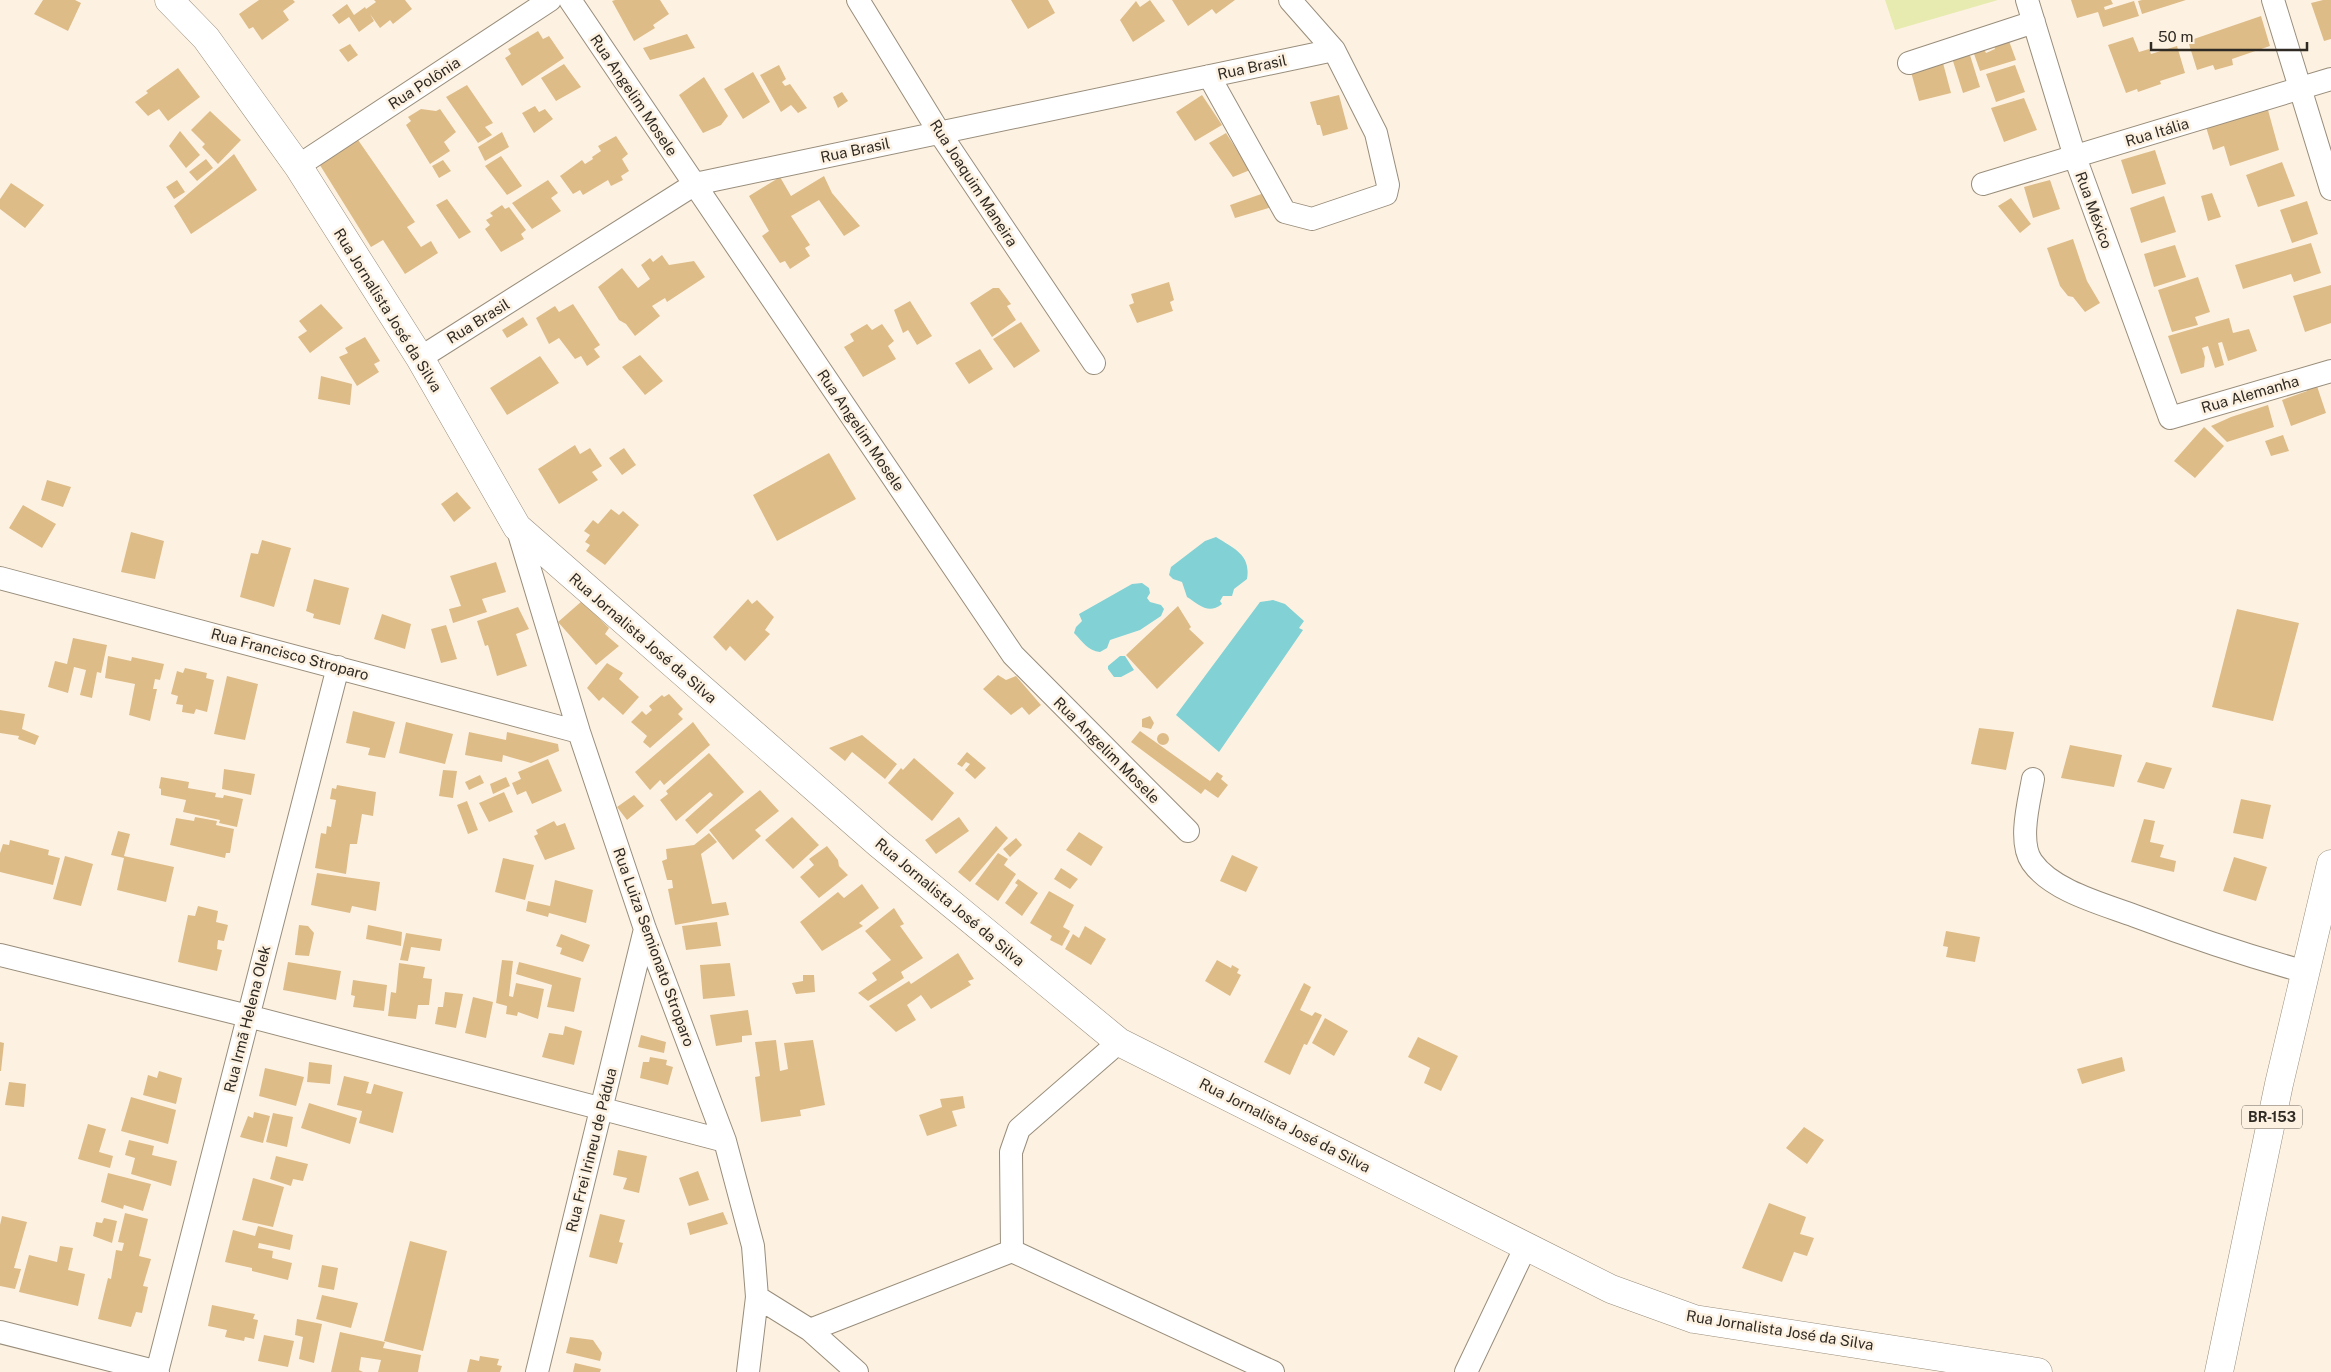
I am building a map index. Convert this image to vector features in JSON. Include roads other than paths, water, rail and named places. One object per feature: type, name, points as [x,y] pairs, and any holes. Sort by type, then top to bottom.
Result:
[{"type":"main road","name":"Rua Jornalista José da Silva","points":[[169,0],[206,38],[298,166],[420,358],[517,527],[879,844],[1120,1042],[1611,1289],[1694,1319],[1971,1366],[2038,1372]]},
{"type":"main road","name":"BR-153","points":[[2219,1372],[2279,1084],[2331,864]]},
{"type":"street","name":"Rua Polônia","points":[[298,166],[550,0]]},
{"type":"street","name":"Rua Angelim Mosele","points":[[570,0],[1013,655],[1188,831]]},
{"type":"street","name":"Rua Joaquim Maneira","points":[[858,0],[939,132],[1094,363]]},
{"type":"street","points":[[1209,76],[1284,212],[1312,219],[1386,194],[1388,185],[1376,133],[1334,50],[1290,0]]},
{"type":"street","name":"Rua México","points":[[2027,0],[2075,157],[2170,418]]},
{"type":"street","points":[[2273,0],[2331,189]]},
{"type":"street","points":[[1909,63],[2034,22]]},
{"type":"street","name":"Rua Brasil","points":[[420,358],[695,184],[1334,50]]},
{"type":"street","name":"Rua Itália","points":[[1983,184],[2331,79]]},
{"type":"street","name":"Rua Alemanha","points":[[2170,418],[2331,371]]},
{"type":"street","name":"Rua Luiza Semionato Stroparo","points":[[517,527],[579,732],[646,929],[725,1141],[753,1246],[757,1297],[748,1372]]},
{"type":"street","name":"Rua Francisco Stroparo","points":[[0,578],[579,732]]},
{"type":"street","name":"Rua Irmã Helena Olek","points":[[157,1372],[338,667]]},
{"type":"street","points":[[2033,779],[2026,818],[2026,845],[2031,861],[2051,880],[2078,895],[2169,929],[2251,957],[2306,972]]},
{"type":"street","name":"Rua Frei Irineu de Pádua","points":[[537,1372],[646,929]]},
{"type":"street","points":[[0,956],[248,1016],[725,1141]]},
{"type":"street","points":[[1012,1251],[1011,1152],[1019,1129],[1120,1042]]},
{"type":"street","points":[[1466,1372],[1526,1246]]},
{"type":"street","points":[[810,1330],[1012,1251],[1273,1372]]},
{"type":"street","points":[[757,1297],[810,1330],[857,1372]]},
{"type":"street","points":[[0,1332],[157,1372]]},
{"type":"water","points":[[1216,537],[1235,549],[1244,558],[1248,571],[1247,579],[1234,589],[1232,596],[1223,596],[1220,601],[1222,604],[1208,609],[1187,597],[1182,582],[1173,579],[1169,575],[1171,567],[1205,541]]},
{"type":"water","points":[[1142,583],[1149,588],[1150,593],[1147,598],[1150,602],[1161,605],[1164,609],[1161,616],[1140,630],[1110,640],[1107,648],[1100,652],[1089,648],[1074,633],[1076,627],[1082,621],[1079,614],[1132,584]]},
{"type":"water","points":[[1273,600],[1285,604],[1304,621],[1299,628],[1303,630],[1219,752],[1176,715],[1260,602]]},
{"type":"water","points":[[1120,656],[1125,656],[1134,670],[1121,677],[1114,677],[1108,666]]}]
